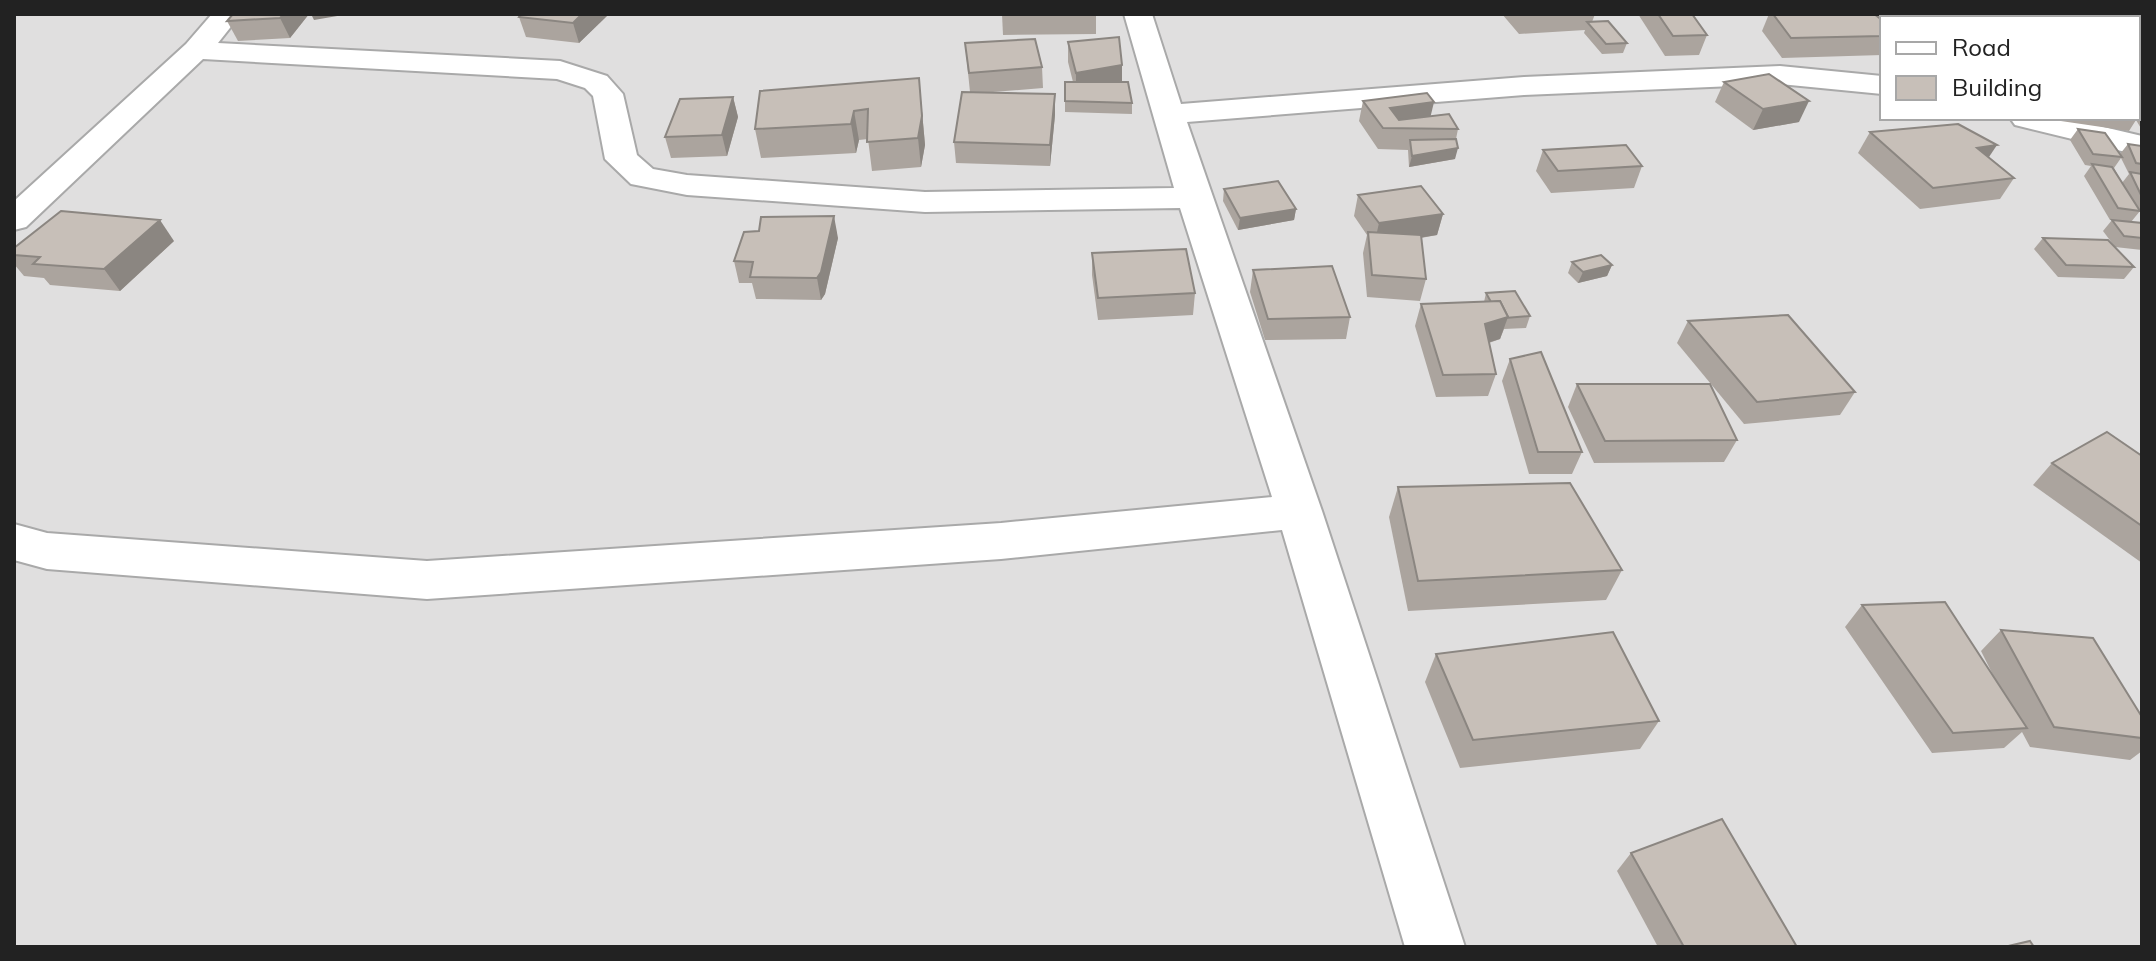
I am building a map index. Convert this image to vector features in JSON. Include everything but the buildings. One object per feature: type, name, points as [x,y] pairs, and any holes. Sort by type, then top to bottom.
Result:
[{"type":"street","points":[[14,220],[196,50],[227,14]]},
{"type":"street","points":[[1138,14],[1194,198],[1299,511],[1435,947]]},
{"type":"street","points":[[196,50],[560,70],[596,82],[608,94],[621,159],[643,177],[687,185],[925,202],[1194,198]]},
{"type":"street","points":[[1169,114],[1524,86],[1765,75],[1880,85]]},
{"type":"street","points":[[2034,120],[2142,146]]},
{"type":"street","points":[[14,542],[47,551],[427,580],[1001,541],[1299,511]]},
{"type":"shaded area","points":[[14,14],[2142,14],[2142,947],[14,947]]}]
